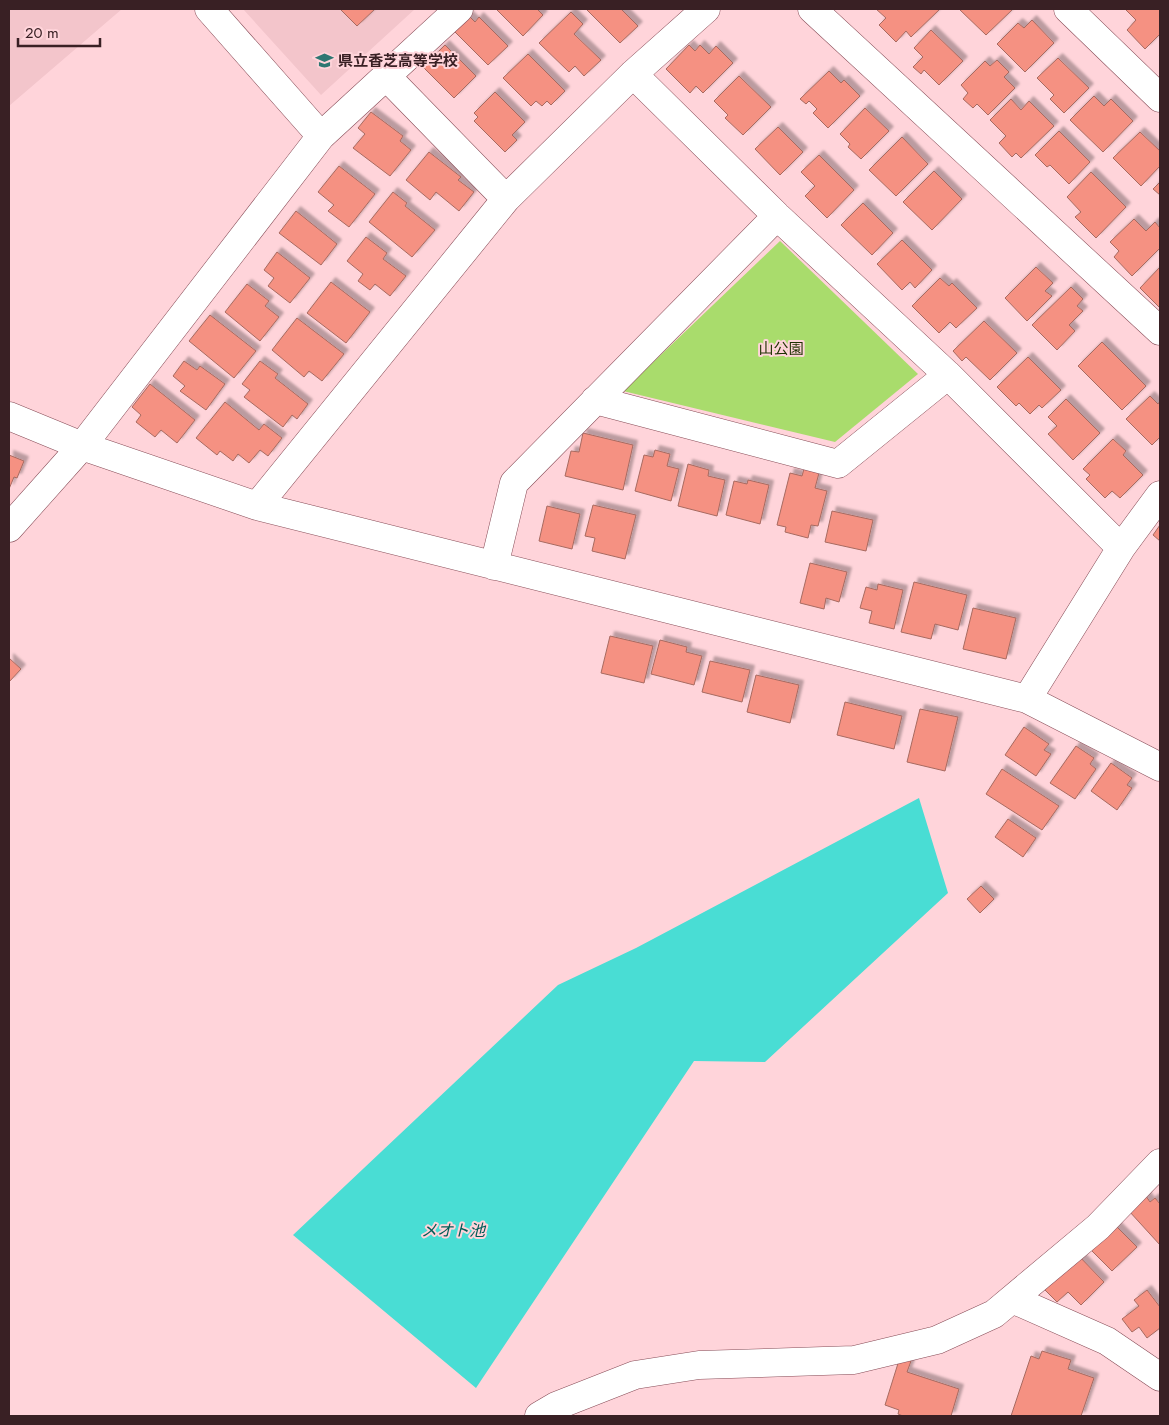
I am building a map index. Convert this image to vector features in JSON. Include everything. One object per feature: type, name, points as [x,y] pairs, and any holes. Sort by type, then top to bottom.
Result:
[{"type":"street","points":[[209,9],[321,136]]},
{"type":"street","points":[[9,528],[82,446],[321,136],[459,9]]},
{"type":"street","points":[[257,506],[506,199],[633,74],[706,9]]},
{"type":"street","points":[[812,9],[1160,331]]},
{"type":"street","points":[[1068,9],[1160,98]]},
{"type":"street","points":[[633,74],[776,216],[948,376],[1121,548]]},
{"type":"street","points":[[386,76],[506,199]]},
{"type":"street","points":[[494,566],[514,483],[776,216]]},
{"type":"street","points":[[595,400],[838,464],[948,376]]},
{"type":"street","points":[[9,416],[82,446],[257,506],[1027,699],[1160,767]]},
{"type":"street","points":[[1027,699],[1121,548],[1160,496]]},
{"type":"street","points":[[539,1416],[556,1406],[634,1375],[699,1365],[854,1360],[937,1340],[994,1314],[1098,1227],[1160,1164]]},
{"type":"street","points":[[1012,1299],[1107,1341],[1160,1377]]},
{"type":"shaded area","points":[[9,9],[122,9],[9,106]]},
{"type":"shaded area","name":"県立香芝高等学校","points":[[243,9],[340,9],[357,26],[375,9],[415,9],[321,95]]},
{"type":"green space","name":"山公園","points":[[780,241],[918,374],[835,442],[623,391]]},
{"type":"water","name":"メオト池","points":[[919,798],[948,893],[765,1062],[694,1061],[476,1388],[293,1235],[558,985],[636,948]]},
{"type":"building","points":[[340,9],[375,9],[357,26]]},
{"type":"building","points":[[496,9],[537,9],[543,15],[523,36]]},
{"type":"building","points":[[586,9],[621,9],[638,26],[620,43]]},
{"type":"building","points":[[876,9],[940,9],[911,37],[906,31],[896,42],[879,25],[886,18]]},
{"type":"building","points":[[959,9],[1013,9],[986,35]]},
{"type":"building","points":[[1125,9],[1160,9],[1160,34],[1145,49],[1127,30],[1136,20]]},
{"type":"building","points":[[571,12],[583,24],[574,34],[601,60],[584,76],[575,66],[569,72],[539,43]]},
{"type":"building","points":[[468,15],[475,22],[479,17],[508,46],[488,65],[453,30]]},
{"type":"building","points":[[1032,20],[1054,43],[1025,72],[997,44],[1018,23],[1024,28]]},
{"type":"building","points":[[931,30],[963,61],[939,85],[924,70],[921,74],[913,67],[923,57],[914,48]]},
{"type":"building","points":[[445,45],[476,76],[454,98],[423,67]]},
{"type":"building","points":[[689,45],[695,51],[700,45],[709,54],[716,46],[733,63],[703,93],[696,86],[690,93],[666,69]]},
{"type":"building","points":[[528,54],[565,91],[551,105],[547,101],[542,106],[536,101],[531,106],[503,78]]},
{"type":"building","points":[[1058,58],[1089,88],[1064,113],[1050,99],[1054,95],[1037,78]]},
{"type":"building","points":[[997,60],[1009,72],[1004,77],[1015,88],[988,115],[977,104],[973,108],[963,99],[968,93],[961,85],[985,61],[990,66]]},
{"type":"building","points":[[829,71],[841,83],[844,80],[860,96],[828,128],[813,113],[817,109],[809,101],[806,104],[800,99]]},
{"type":"building","points":[[739,76],[771,107],[743,135],[725,118],[728,115],[714,101]]},
{"type":"building","points":[[495,92],[525,122],[512,135],[517,140],[505,152],[474,121],[478,117],[474,113]]},
{"type":"building","points":[[1094,96],[1104,106],[1111,99],[1133,121],[1103,152],[1070,120]]},
{"type":"building","points":[[1011,99],[1021,110],[1029,101],[1054,126],[1021,158],[1016,153],[1012,157],[999,143],[1006,136],[990,120]]},
{"type":"building","points":[[865,108],[889,131],[861,159],[848,147],[850,144],[840,134]]},
{"type":"building","points":[[371,112],[403,136],[400,141],[411,150],[390,176],[353,148],[365,134],[358,128]]},
{"type":"building","points":[[778,127],[803,152],[780,175],[755,149]]},
{"type":"building","points":[[1059,131],[1090,162],[1069,184],[1050,165],[1047,167],[1035,155]]},
{"type":"building","points":[[1140,132],[1160,151],[1160,166],[1141,186],[1113,158]]},
{"type":"building","points":[[902,137],[928,164],[896,196],[869,170]]},
{"type":"building","points":[[429,152],[461,177],[458,180],[474,192],[459,211],[436,192],[430,200],[406,180]]},
{"type":"building","points":[[819,155],[854,190],[827,218],[805,196],[815,186],[801,172]]},
{"type":"building","points":[[339,166],[375,194],[349,227],[328,211],[334,205],[318,192]]},
{"type":"building","points":[[934,171],[962,199],[932,230],[903,202]]},
{"type":"building","points":[[1091,172],[1126,207],[1096,238],[1075,217],[1081,212],[1067,197]]},
{"type":"building","points":[[1160,182],[1160,195],[1153,189]]},
{"type":"building","points":[[393,192],[407,203],[405,206],[435,230],[412,257],[369,222]]},
{"type":"building","points":[[863,203],[893,233],[872,255],[841,225]]},
{"type":"building","points":[[296,211],[337,244],[321,265],[279,233]]},
{"type":"building","points":[[1134,219],[1146,231],[1155,222],[1160,228],[1160,248],[1132,276],[1114,257],[1119,251],[1110,242]]},
{"type":"building","points":[[366,237],[387,253],[383,259],[406,276],[390,296],[375,284],[370,290],[358,281],[363,274],[347,261]]},
{"type":"building","points":[[902,240],[932,270],[915,288],[910,282],[902,290],[877,264]]},
{"type":"building","points":[[277,252],[310,278],[290,303],[268,286],[274,278],[264,270]]},
{"type":"building","points":[[1036,267],[1053,283],[1045,291],[1052,296],[1027,321],[1005,298]]},
{"type":"building","points":[[1160,267],[1160,308],[1140,288]]},
{"type":"building","points":[[940,278],[949,286],[952,283],[977,308],[956,328],[950,322],[939,333],[912,306]]},
{"type":"building","points":[[331,282],[370,312],[346,343],[307,313]]},
{"type":"building","points":[[247,284],[269,301],[265,306],[279,317],[260,341],[225,312]]},
{"type":"building","points":[[1071,287],[1083,299],[1077,306],[1083,311],[1069,325],[1075,331],[1057,350],[1032,325]]},
{"type":"building","points":[[210,315],[256,351],[234,378],[189,341]]},
{"type":"building","points":[[297,318],[344,354],[322,381],[309,371],[304,377],[272,350]]},
{"type":"building","points":[[984,321],[1017,353],[990,380],[966,357],[962,361],[953,351]]},
{"type":"building","points":[[1102,342],[1146,386],[1122,410],[1078,366]]},
{"type":"building","points":[[1028,357],[1061,390],[1042,408],[1039,405],[1030,414],[1019,403],[1016,406],[997,387]]},
{"type":"building","points":[[184,361],[197,370],[200,366],[225,384],[206,410],[180,391],[185,386],[173,376]]},
{"type":"building","points":[[260,361],[278,374],[275,378],[308,404],[297,419],[292,415],[283,427],[244,397],[250,390],[242,384]]},
{"type":"building","points":[[150,384],[195,420],[177,443],[161,430],[155,437],[136,422],[141,415],[132,407]]},
{"type":"building","points":[[1150,396],[1158,404],[1160,401],[1160,437],[1152,445],[1126,419]]},
{"type":"building","points":[[1066,399],[1100,433],[1073,460],[1048,434],[1057,426],[1048,417]]},
{"type":"building","points":[[225,402],[259,430],[264,424],[282,438],[268,456],[260,450],[249,463],[238,454],[233,461],[220,451],[217,455],[196,438]]},
{"type":"building","points":[[583,433],[633,445],[623,490],[565,476],[571,451],[579,452]]},
{"type":"building","points":[[1113,439],[1126,451],[1123,455],[1143,475],[1120,498],[1112,491],[1105,498],[1086,479],[1090,475],[1083,469]]},
{"type":"building","points":[[655,450],[670,454],[667,466],[679,469],[671,501],[635,491],[644,455],[653,457]]},
{"type":"building","points":[[9,455],[24,461],[17,478],[14,477],[9,489]]},
{"type":"building","points":[[688,464],[709,470],[708,476],[725,480],[717,516],[678,506]]},
{"type":"building","points":[[804,469],[819,473],[815,488],[827,491],[818,526],[811,525],[808,538],[785,532],[786,527],[777,525],[790,473],[802,476]]},
{"type":"building","points":[[748,480],[769,485],[760,524],[726,515],[734,481],[747,484]]},
{"type":"building","points":[[593,505],[636,515],[625,559],[592,551],[595,538],[585,536]]},
{"type":"building","points":[[547,506],[580,514],[572,549],[539,541]]},
{"type":"building","points":[[832,511],[873,520],[866,551],[825,542]]},
{"type":"building","points":[[1160,525],[1160,541],[1153,535]]},
{"type":"building","points":[[810,563],[847,572],[839,602],[826,598],[824,609],[800,603]]},
{"type":"building","points":[[914,582],[967,595],[958,630],[935,624],[931,639],[901,632]]},
{"type":"building","points":[[878,584],[903,590],[894,629],[869,623],[872,611],[860,608],[866,587],[877,590]]},
{"type":"building","points":[[973,608],[1016,618],[1006,659],[963,649]]},
{"type":"building","points":[[610,636],[653,646],[644,683],[601,673]]},
{"type":"building","points":[[660,640],[687,647],[686,652],[702,656],[694,685],[651,674]]},
{"type":"building","points":[[9,658],[21,669],[9,682]]},
{"type":"building","points":[[710,661],[750,670],[742,702],[702,692]]},
{"type":"building","points":[[756,675],[799,685],[790,723],[747,712]]},
{"type":"building","points":[[845,702],[902,716],[894,749],[837,735]]},
{"type":"building","points":[[920,709],[958,717],[945,771],[907,762]]},
{"type":"building","points":[[1024,727],[1049,744],[1044,750],[1051,754],[1036,776],[1005,755]]},
{"type":"building","points":[[1076,746],[1094,758],[1090,764],[1096,769],[1075,799],[1050,783]]},
{"type":"building","points":[[1111,763],[1132,778],[1127,785],[1132,788],[1117,810],[1091,791]]},
{"type":"building","points":[[1002,769],[1059,806],[1042,830],[986,794]]},
{"type":"building","points":[[1008,819],[1036,838],[1023,857],[995,837]]},
{"type":"building","points":[[981,886],[994,899],[980,913],[967,899]]},
{"type":"building","points":[[1146,1196],[1150,1202],[1155,1198],[1160,1204],[1160,1245],[1129,1211]]},
{"type":"building","points":[[1111,1221],[1137,1247],[1112,1271],[1086,1245]]},
{"type":"building","points":[[1076,1253],[1104,1282],[1081,1305],[1068,1292],[1057,1302],[1042,1287]]},
{"type":"building","points":[[1147,1290],[1160,1307],[1160,1328],[1147,1338],[1139,1327],[1132,1332],[1122,1319],[1139,1306],[1134,1300]]},
{"type":"building","points":[[1042,1351],[1071,1360],[1068,1369],[1094,1378],[1081,1416],[1011,1416],[1031,1356],[1039,1359]]},
{"type":"building","points":[[900,1357],[911,1361],[907,1372],[959,1389],[951,1416],[903,1416],[898,1414],[899,1410],[885,1405]]},
{"type":"place","name":"県立香芝高等学校","points":[[324,61]]}]
